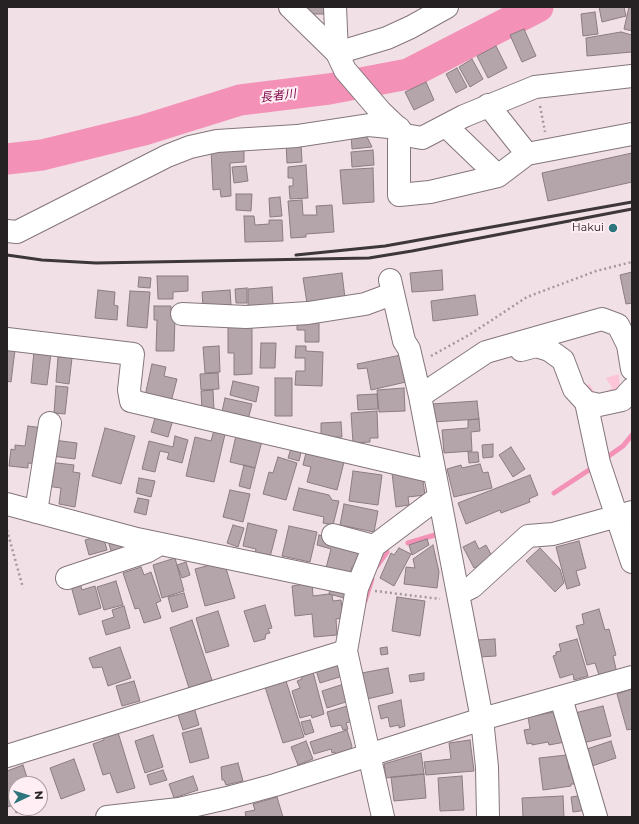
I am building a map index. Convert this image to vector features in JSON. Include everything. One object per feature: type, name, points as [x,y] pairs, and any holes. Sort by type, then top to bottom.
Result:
[{"type":"street","points":[[290,7],[341,62],[381,112],[405,134],[422,138],[488,105],[535,87],[632,76]]},
{"type":"street","points":[[335,7],[341,62]]},
{"type":"street","points":[[341,62],[447,7]]},
{"type":"street","points":[[488,105],[527,154]]},
{"type":"street","points":[[7,231],[17,232],[167,156],[190,147],[217,141],[297,136],[369,125],[399,128]]},
{"type":"street","points":[[446,126],[498,176]]},
{"type":"street","points":[[399,128],[399,195],[430,192],[498,176],[527,154],[632,134]]},
{"type":"street","points":[[182,314],[246,317],[308,313],[365,304],[391,287],[404,342],[418,354],[420,396],[482,719],[487,767],[488,817]]},
{"type":"street","points":[[420,396],[486,352],[602,319],[618,325],[628,345],[632,369]]},
{"type":"street","points":[[7,340],[133,354],[129,390],[131,401],[434,472]]},
{"type":"street","points":[[420,396],[485,361],[536,346],[550,350],[563,360],[574,389],[586,402],[599,463],[625,514],[632,562]]},
{"type":"street","points":[[586,402],[599,405],[622,400],[632,389]]},
{"type":"street","points":[[36,512],[50,423]]},
{"type":"street","points":[[383,817],[371,755],[346,650],[365,588],[374,546],[439,498]]},
{"type":"street","points":[[7,504],[160,544],[365,588]]},
{"type":"street","points":[[459,594],[472,587],[528,536],[553,534],[625,514]]},
{"type":"street","points":[[333,535],[374,546]]},
{"type":"street","points":[[67,578],[148,551],[160,544]]},
{"type":"street","points":[[7,756],[346,650]]},
{"type":"street","points":[[107,817],[179,808],[227,798],[275,785],[482,719],[632,677]]},
{"type":"street","points":[[561,698],[596,817]]},
{"type":"path","points":[[540,105],[546,134]]},
{"type":"path","points":[[418,354],[469,335],[527,297],[596,271],[632,262]]},
{"type":"path","points":[[7,530],[23,588]]},
{"type":"path","points":[[365,588],[439,599],[459,594]]},
{"type":"shaded area","points":[[619,374],[620,391],[599,402],[581,387],[590,384],[595,394],[605,393],[612,388],[606,378]]},
{"type":"building","points":[[308,7],[328,7],[327,14],[308,14]]},
{"type":"building","points":[[599,7],[624,7],[626,16],[602,22]]},
{"type":"building","points":[[629,7],[632,7],[632,31],[624,29]]},
{"type":"building","points":[[595,12],[598,34],[583,36],[581,14]]},
{"type":"building","points":[[524,29],[536,56],[522,62],[510,35]]},
{"type":"building","points":[[621,32],[632,35],[632,52],[587,56],[586,38]]},
{"type":"building","points":[[496,46],[507,68],[488,78],[477,56]]},
{"type":"building","points":[[472,59],[483,79],[470,87],[459,67]]},
{"type":"building","points":[[457,68],[467,87],[456,93],[446,74]]},
{"type":"building","points":[[426,82],[434,100],[414,110],[405,92]]},
{"type":"building","points":[[351,134],[366,135],[372,147],[352,149]]},
{"type":"building","points":[[301,142],[302,162],[287,163],[286,143]]},
{"type":"building","points":[[244,149],[244,162],[230,163],[231,196],[221,197],[220,189],[213,190],[211,150]]},
{"type":"building","points":[[373,150],[374,165],[352,167],[351,152]]},
{"type":"building","points":[[632,153],[632,182],[548,201],[542,173]]},
{"type":"building","points":[[306,165],[308,198],[290,199],[289,186],[293,186],[293,178],[288,178],[288,167]]},
{"type":"building","points":[[246,166],[248,181],[234,183],[232,167]]},
{"type":"building","points":[[373,168],[374,202],[343,204],[340,170]]},
{"type":"building","points":[[236,194],[252,194],[251,211],[236,210]]},
{"type":"building","points":[[280,197],[282,216],[270,217],[269,198]]},
{"type":"building","points":[[302,200],[303,215],[317,215],[316,206],[332,205],[334,232],[306,234],[306,237],[291,238],[288,201]]},
{"type":"building","points":[[244,216],[254,216],[255,225],[269,224],[269,220],[282,220],[283,241],[245,242]]},
{"type":"building","points":[[442,270],[443,290],[412,292],[410,273]]},
{"type":"building","points":[[632,272],[632,303],[626,304],[620,275]]},
{"type":"building","points":[[342,273],[345,298],[307,303],[303,278]]},
{"type":"building","points":[[157,276],[188,276],[188,291],[173,292],[173,299],[158,299]]},
{"type":"building","points":[[139,277],[151,278],[150,288],[138,287]]},
{"type":"building","points":[[272,287],[273,305],[248,306],[248,289]]},
{"type":"building","points":[[247,288],[247,303],[236,303],[235,289]]},
{"type":"building","points":[[98,290],[115,292],[114,305],[118,306],[117,320],[95,318]]},
{"type":"building","points":[[230,290],[231,305],[203,306],[202,292]]},
{"type":"building","points":[[130,291],[150,292],[147,328],[127,326]]},
{"type":"building","points":[[475,295],[478,315],[433,321],[431,301]]},
{"type":"building","points":[[154,306],[171,306],[171,317],[175,317],[174,351],[156,351],[157,320],[154,320]]},
{"type":"building","points":[[319,318],[319,342],[305,342],[305,330],[297,330],[297,319]]},
{"type":"building","points":[[228,325],[252,325],[252,374],[234,375],[234,353],[228,353]]},
{"type":"building","points":[[261,343],[276,343],[275,368],[260,368]]},
{"type":"building","points":[[219,346],[220,372],[205,373],[203,347]]},
{"type":"building","points":[[296,346],[306,346],[306,351],[323,352],[322,386],[295,385],[296,371],[305,371],[305,358],[295,358]]},
{"type":"building","points":[[7,349],[15,350],[11,382],[7,381]]},
{"type":"building","points":[[34,351],[51,353],[47,385],[31,383]]},
{"type":"building","points":[[401,355],[406,382],[371,390],[367,368],[358,369],[357,364]]},
{"type":"building","points":[[58,357],[72,358],[69,384],[56,382]]},
{"type":"building","points":[[152,364],[166,367],[164,376],[177,379],[171,402],[145,396]]},
{"type":"building","points":[[218,373],[219,389],[201,390],[200,374]]},
{"type":"building","points":[[275,378],[292,378],[292,416],[275,416]]},
{"type":"building","points":[[233,381],[259,387],[256,402],[230,395]]},
{"type":"building","points":[[56,386],[68,387],[65,414],[54,413]]},
{"type":"building","points":[[404,388],[405,411],[379,412],[377,390]]},
{"type":"building","points":[[213,390],[214,409],[202,410],[201,391]]},
{"type":"building","points":[[377,394],[378,409],[358,410],[357,395]]},
{"type":"building","points":[[225,398],[252,404],[248,420],[221,416]]},
{"type":"building","points":[[477,401],[479,419],[433,422],[432,404]]},
{"type":"building","points":[[157,411],[174,416],[168,437],[151,432]]},
{"type":"building","points":[[377,411],[378,438],[370,438],[370,442],[353,443],[351,413]]},
{"type":"building","points":[[479,419],[480,431],[471,432],[472,451],[444,453],[442,430],[468,428],[468,420]]},
{"type":"building","points":[[341,422],[342,437],[321,438],[321,423]]},
{"type":"building","points":[[28,426],[43,428],[39,464],[28,463],[28,468],[9,466],[11,449],[15,450],[15,445],[25,446]]},
{"type":"building","points":[[215,427],[226,430],[214,482],[186,476],[195,437],[211,441]]},
{"type":"building","points":[[105,428],[135,436],[121,484],[92,476]]},
{"type":"building","points":[[237,431],[263,437],[255,468],[230,462]]},
{"type":"building","points":[[175,436],[188,440],[182,463],[167,459],[169,453],[160,451],[155,472],[142,469],[149,441],[173,447]]},
{"type":"building","points":[[54,440],[77,443],[75,459],[52,456]]},
{"type":"building","points":[[493,444],[493,457],[483,458],[482,445]]},
{"type":"building","points":[[292,445],[302,448],[299,461],[288,458]]},
{"type":"building","points":[[511,447],[525,469],[513,477],[499,455]]},
{"type":"building","points":[[307,449],[345,458],[337,490],[307,482],[311,467],[303,465]]},
{"type":"building","points":[[468,452],[478,452],[479,462],[469,463]]},
{"type":"building","points":[[278,457],[297,463],[286,500],[263,494],[269,472],[273,473]]},
{"type":"building","points":[[49,462],[74,465],[73,472],[80,473],[75,507],[59,504],[61,488],[46,486]]},
{"type":"building","points":[[480,464],[483,473],[488,472],[492,488],[454,497],[447,469],[461,465],[462,468]]},
{"type":"building","points":[[244,465],[255,468],[250,489],[239,486]]},
{"type":"building","points":[[353,471],[382,475],[378,505],[349,501]]},
{"type":"building","points":[[392,473],[422,474],[425,495],[408,497],[409,505],[396,507]]},
{"type":"building","points":[[530,475],[538,495],[529,499],[530,502],[501,513],[500,510],[466,524],[458,503]]},
{"type":"building","points":[[139,478],[155,481],[151,497],[136,493]]},
{"type":"building","points":[[299,488],[329,495],[332,500],[339,501],[333,525],[323,523],[324,517],[293,510]]},
{"type":"building","points":[[230,490],[250,494],[243,522],[223,517]]},
{"type":"building","points":[[138,498],[149,500],[146,515],[134,512]]},
{"type":"building","points":[[344,504],[378,511],[374,532],[340,525]]},
{"type":"building","points":[[248,523],[277,530],[270,557],[255,553],[256,549],[243,546]]},
{"type":"building","points":[[233,525],[244,528],[238,547],[227,543]]},
{"type":"building","points":[[289,526],[317,532],[310,562],[282,556]]},
{"type":"building","points":[[103,535],[107,550],[89,555],[85,540]]},
{"type":"building","points":[[319,535],[355,545],[360,552],[356,565],[352,567],[350,575],[326,568],[331,549],[317,545]]},
{"type":"building","points":[[118,537],[124,554],[113,557],[108,541]]},
{"type":"building","points":[[427,539],[429,545],[412,555],[409,545]]},
{"type":"building","points":[[475,541],[479,549],[486,545],[493,558],[474,568],[463,547]]},
{"type":"building","points":[[579,541],[586,568],[576,571],[580,585],[567,589],[556,547]]},
{"type":"building","points":[[433,545],[439,572],[437,588],[404,584],[406,567],[415,568],[413,559]]},
{"type":"building","points":[[399,548],[411,554],[394,586],[380,578],[391,553],[394,555]]},
{"type":"building","points":[[540,548],[560,569],[564,583],[555,592],[526,561]]},
{"type":"building","points":[[175,558],[184,591],[162,598],[153,565]]},
{"type":"building","points":[[186,562],[190,575],[182,578],[177,565]]},
{"type":"building","points":[[214,564],[225,565],[235,598],[205,606],[195,569]]},
{"type":"building","points":[[141,567],[144,575],[151,572],[161,601],[156,603],[161,618],[144,623],[139,608],[135,609],[123,573]]},
{"type":"building","points":[[116,581],[123,605],[104,610],[97,587]]},
{"type":"building","points":[[80,583],[82,590],[95,586],[101,608],[79,615],[71,586]]},
{"type":"building","points":[[312,583],[313,596],[329,594],[332,595],[333,601],[341,600],[343,618],[336,619],[337,635],[314,637],[312,614],[295,616],[292,586]]},
{"type":"building","points":[[331,584],[347,588],[344,598],[329,594]]},
{"type":"building","points":[[184,593],[188,607],[172,612],[168,597]]},
{"type":"building","points":[[397,597],[425,601],[420,636],[392,631]]},
{"type":"building","points":[[265,605],[272,628],[268,629],[270,633],[266,634],[265,639],[254,642],[244,611]]},
{"type":"building","points":[[124,606],[130,628],[106,635],[102,621],[114,617],[112,610]]},
{"type":"building","points":[[599,609],[605,630],[609,629],[616,655],[613,656],[617,673],[600,678],[595,663],[587,665],[576,626],[584,624],[582,614]]},
{"type":"building","points":[[218,611],[229,646],[206,653],[196,618]]},
{"type":"building","points":[[192,620],[212,680],[189,688],[170,628]]},
{"type":"building","points":[[495,639],[496,656],[479,657],[478,640]]},
{"type":"building","points":[[577,639],[588,676],[574,680],[573,674],[560,678],[553,656],[556,655],[556,652],[561,651],[559,644]]},
{"type":"building","points":[[120,647],[131,678],[108,686],[102,667],[93,668],[89,658]]},
{"type":"building","points":[[387,647],[388,654],[381,655],[380,648]]},
{"type":"building","points":[[341,659],[346,675],[320,683],[315,667]]},
{"type":"building","points":[[312,668],[324,714],[312,718],[311,715],[300,718],[292,691],[300,688],[297,681],[302,679],[300,672]]},
{"type":"building","points":[[388,668],[393,693],[367,699],[362,673]]},
{"type":"building","points":[[424,673],[424,680],[410,682],[409,675]]},
{"type":"building","points":[[134,681],[140,701],[122,706],[116,686]]},
{"type":"building","points":[[286,681],[304,737],[283,743],[265,687]]},
{"type":"building","points":[[347,683],[352,700],[327,708],[322,691]]},
{"type":"building","points":[[632,689],[632,729],[627,730],[617,694]]},
{"type":"building","points":[[401,700],[405,726],[399,728],[399,725],[390,727],[388,717],[381,719],[378,706]]},
{"type":"building","points":[[354,704],[359,719],[346,723],[348,729],[343,730],[341,725],[331,727],[327,712]]},
{"type":"building","points":[[603,706],[611,736],[579,744],[575,713]]},
{"type":"building","points":[[194,707],[199,725],[183,730],[177,712]]},
{"type":"building","points":[[559,711],[565,742],[549,745],[548,742],[532,745],[532,743],[527,744],[524,730],[530,729],[528,717]]},
{"type":"building","points":[[310,720],[314,732],[305,735],[301,722]]},
{"type":"building","points":[[201,728],[209,758],[190,763],[182,733]]},
{"type":"building","points":[[117,729],[135,788],[117,793],[110,773],[103,775],[93,744],[104,740],[102,733]]},
{"type":"building","points":[[347,730],[352,746],[350,750],[335,755],[335,752],[332,753],[331,749],[314,754],[310,742]]},
{"type":"building","points":[[153,735],[163,767],[145,773],[135,741]]},
{"type":"building","points":[[470,740],[474,771],[426,775],[424,762],[451,759],[449,743]]},
{"type":"building","points":[[306,741],[313,759],[298,765],[291,747]]},
{"type":"building","points":[[611,741],[616,758],[592,766],[587,749]]},
{"type":"building","points":[[421,753],[424,774],[386,778],[384,764]]},
{"type":"building","points":[[567,755],[569,769],[572,768],[574,784],[571,784],[571,786],[543,790],[539,758]]},
{"type":"building","points":[[74,759],[85,790],[61,799],[50,768]]},
{"type":"building","points":[[238,763],[243,781],[226,785],[224,780],[222,780],[221,767]]},
{"type":"building","points":[[23,765],[26,776],[8,776],[7,807],[7,771]]},
{"type":"building","points":[[163,770],[167,780],[150,785],[147,775]]},
{"type":"building","points":[[424,774],[426,798],[394,801],[391,777]]},
{"type":"building","points":[[193,776],[198,790],[174,798],[169,784]]},
{"type":"building","points":[[462,776],[464,810],[440,811],[438,778]]},
{"type":"building","points":[[584,795],[587,810],[573,812],[571,797]]},
{"type":"building","points":[[563,796],[564,817],[523,817],[522,798]]},
{"type":"building","points":[[277,797],[283,817],[246,817],[245,812],[255,810],[253,804]]},
{"type":"waterway","name":"長者川","points":[[7,159],[42,155],[144,130],[240,100],[329,89],[408,74],[538,7]]},
{"type":"waterway","points":[[603,460],[623,446],[632,435]]},
{"type":"waterway","points":[[554,493],[595,466]]},
{"type":"waterway","points":[[408,543],[435,535]]},
{"type":"waterway","points":[[377,566],[387,552]]},
{"type":"waterway","points":[[365,601],[372,579]]},
{"type":"railway","points":[[296,255],[385,246],[632,202]]},
{"type":"railway","points":[[7,255],[42,260],[96,263],[369,258],[632,209]]},
{"type":"place","name":"Hakui","points":[[613,228]]}]
